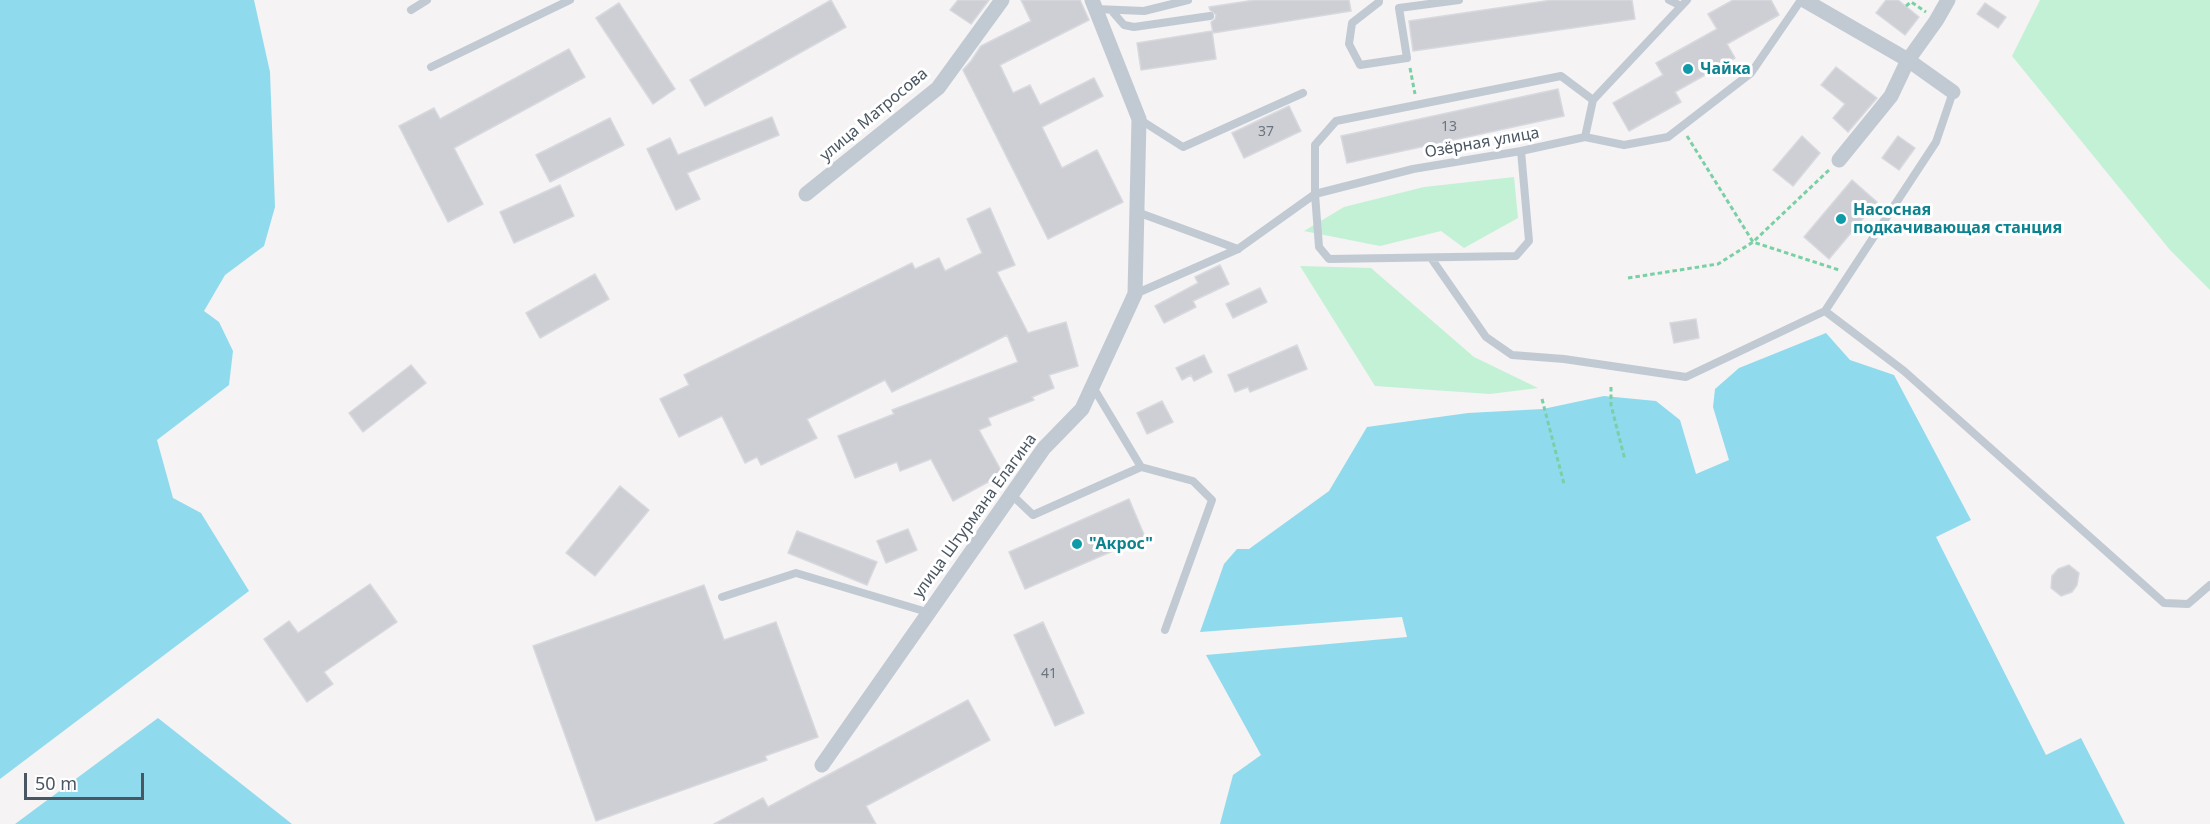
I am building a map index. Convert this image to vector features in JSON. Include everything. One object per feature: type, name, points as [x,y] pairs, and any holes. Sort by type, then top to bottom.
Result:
[{"type":"street","name":"улица Матросова","points":[[806,194],[938,88],[1002,0]]},
{"type":"street","points":[[1802,0],[1908,60],[1953,92]]},
{"type":"street","points":[[1839,160],[1891,96],[1908,60],[1948,0]]},
{"type":"street","name":"улица Штурмана Елагина","points":[[822,765],[1044,448],[1082,410],[1135,294],[1139,119],[1100,6]]},
{"type":"lane","points":[[411,10],[427,0]]},
{"type":"lane","points":[[431,67],[570,0]]},
{"type":"lane","points":[[1100,6],[1144,11],[1188,0]]},
{"type":"lane","points":[[1379,0],[1352,23],[1349,44],[1360,65],[1407,58],[1399,8],[1459,0]]},
{"type":"lane","points":[[1669,0],[1684,3]]},
{"type":"lane","name":"Озёрная улица","points":[[1135,294],[1238,249],[1315,194],[1413,169],[1521,151],[1585,137],[1624,145],[1668,137],[1752,73],[1802,0]]},
{"type":"lane","points":[[1585,137],[1593,100],[1684,3]]},
{"type":"lane","points":[[1100,6],[1124,25],[1134,27],[1210,16]]},
{"type":"lane","points":[[1521,151],[1529,241],[1516,256],[1329,259],[1319,248],[1315,194],[1315,145],[1336,121],[1561,76],[1593,100]]},
{"type":"lane","points":[[1431,258],[1486,337],[1512,355],[1564,359],[1686,377],[1825,311],[1936,142],[1953,92]]},
{"type":"lane","points":[[1139,119],[1183,147],[1303,93]]},
{"type":"lane","points":[[1137,212],[1238,249]]},
{"type":"lane","points":[[1825,311],[1904,371],[2164,603],[2188,604],[2210,585]]},
{"type":"lane","points":[[1092,386],[1141,467]]},
{"type":"lane","points":[[1012,495],[1033,515],[1141,467],[1193,481],[1212,500],[1165,630]]},
{"type":"lane","points":[[723,597],[796,573],[927,612]]},
{"type":"path","points":[[1906,6],[1911,2],[1936,21]]},
{"type":"path","points":[[1407,58],[1418,103]]},
{"type":"path","points":[[1681,127],[1753,242],[1850,273]]},
{"type":"path","points":[[1628,278],[1718,264],[1753,242],[1839,160]]},
{"type":"path","points":[[1611,387],[1611,405],[1625,460]]},
{"type":"path","points":[[1542,399],[1564,484]]},
{"type":"green space","points":[[2040,0],[2210,0],[2210,290],[2170,250],[2012,56]]},
{"type":"green space","points":[[1514,177],[1518,218],[1464,248],[1441,231],[1380,246],[1304,231],[1344,207],[1424,187]]},
{"type":"green space","points":[[1300,266],[1371,268],[1474,357],[1538,388],[1490,394],[1375,386]]},
{"type":"water","points":[[0,0],[254,0],[270,72],[275,207],[264,246],[225,275],[204,311],[219,322],[233,351],[229,385],[157,440],[173,498],[201,513],[249,591],[0,779]]},
{"type":"water","points":[[1826,333],[1850,360],[1894,375],[1971,520],[1936,537],[2046,755],[2081,738],[2125,824],[1220,824],[1233,775],[1261,755],[1206,655],[1407,637],[1402,617],[1200,632],[1224,564],[1237,549],[1249,549],[1329,491],[1367,427],[1468,413],[1543,409],[1604,396],[1656,401],[1680,420],[1696,474],[1729,460],[1713,407],[1715,389],[1739,368]]},
{"type":"water","points":[[158,718],[292,824],[15,824]]},
{"type":"building","points":[[831,0],[846,27],[705,106],[690,80]]},
{"type":"building","points":[[958,0],[989,0],[971,24],[950,10]]},
{"type":"building","points":[[1021,0],[1080,0],[1089,20],[1000,65],[1013,93],[1030,85],[1040,105],[1094,78],[1103,96],[1042,127],[1062,168],[1097,150],[1123,202],[1048,239],[963,70],[981,46],[1031,21]]},
{"type":"building","points":[[1255,0],[1349,0],[1351,11],[1213,33],[1211,22],[1216,15],[1209,7]]},
{"type":"building","points":[[1552,0],[1632,0],[1635,19],[1413,51],[1409,21]]},
{"type":"building","name":"Чайка","points":[[1733,0],[1771,0],[1779,15],[1727,44],[1735,58],[1675,92],[1681,102],[1629,131],[1613,103],[1663,75],[1656,63],[1717,29],[1708,14]]},
{"type":"building","points":[[1886,0],[1898,0],[1919,17],[1905,35],[1876,13]]},
{"type":"building","points":[[619,3],[675,89],[653,104],[596,18]]},
{"type":"building","points":[[1985,3],[2006,17],[1998,28],[1977,14]]},
{"type":"building","points":[[1212,31],[1216,59],[1141,70],[1137,43]]},
{"type":"building","points":[[569,49],[585,77],[454,148],[483,204],[448,222],[399,126],[434,108],[440,119]]},
{"type":"building","points":[[1836,67],[1877,98],[1848,132],[1833,118],[1845,104],[1821,85]]},
{"type":"building","points":[[1558,89],[1564,116],[1347,163],[1341,136]]},
{"type":"building","points":[[1289,106],[1301,131],[1244,158],[1232,133]]},
{"type":"building","points":[[772,117],[779,135],[687,173],[700,199],[676,210],[647,149],[670,138],[678,155]]},
{"type":"building","points":[[610,118],[624,145],[550,182],[536,155]]},
{"type":"building","points":[[1802,136],[1820,153],[1793,186],[1773,170]]},
{"type":"building","points":[[1898,136],[1915,148],[1899,170],[1882,158]]},
{"type":"building","name":"Насосная подкачивающая станция","points":[[1852,180],[1877,202],[1829,259],[1804,237]]},
{"type":"building","points":[[560,185],[574,216],[514,243],[500,212]]},
{"type":"building","points":[[990,208],[1015,265],[997,272],[1028,333],[1066,322],[1078,366],[1049,375],[1054,388],[1032,397],[1034,400],[988,418],[991,425],[979,430],[1003,474],[953,501],[931,459],[900,471],[897,462],[855,478],[838,436],[894,414],[892,410],[1018,362],[1007,335],[892,392],[885,380],[807,419],[817,438],[761,465],[757,457],[745,463],[722,416],[679,437],[660,399],[689,385],[684,375],[912,263],[915,269],[939,258],[945,271],[982,253],[967,219]]},
{"type":"building","points":[[1220,265],[1229,284],[1193,301],[1196,307],[1164,323],[1155,306],[1198,283],[1195,277]]},
{"type":"building","points":[[595,274],[609,299],[540,338],[526,313]]},
{"type":"building","points":[[1260,288],[1267,302],[1233,318],[1226,304]]},
{"type":"building","points":[[1696,319],[1699,338],[1674,343],[1670,323]]},
{"type":"building","points":[[1297,345],[1307,369],[1250,392],[1248,387],[1235,392],[1228,375]]},
{"type":"building","points":[[1204,355],[1212,372],[1194,381],[1191,375],[1182,380],[1176,368]]},
{"type":"building","points":[[411,365],[426,383],[363,432],[349,413]]},
{"type":"building","points":[[1162,401],[1173,422],[1147,434],[1137,413]]},
{"type":"building","points":[[620,486],[649,510],[595,576],[566,553]]},
{"type":"building","name":"\"Акрос\"","points":[[1129,499],[1145,537],[1025,589],[1009,552]]},
{"type":"building","points":[[908,529],[917,550],[886,563],[877,541]]},
{"type":"building","points":[[797,531],[877,562],[867,585],[788,553]]},
{"type":"building","points":[[2069,565],[2079,573],[2077,585],[2072,592],[2061,596],[2051,588],[2052,576],[2058,569]]},
{"type":"building","points":[[370,584],[397,622],[324,672],[333,684],[307,702],[264,639],[289,621],[298,633]]},
{"type":"building","points":[[704,585],[724,640],[776,622],[818,737],[765,756],[767,760],[596,821],[533,646]]},
{"type":"building","points":[[1043,622],[1084,713],[1055,726],[1014,635]]},
{"type":"building","points":[[968,700],[990,740],[866,806],[876,824],[714,824],[763,798],[768,807]]},
{"type":"place","name":"Чайка","points":[[1688,69]]},
{"type":"place","name":"Насосная подкачивающая станция","points":[[1841,219]]},
{"type":"place","name":"\"Акрос\"","points":[[1077,544]]}]
